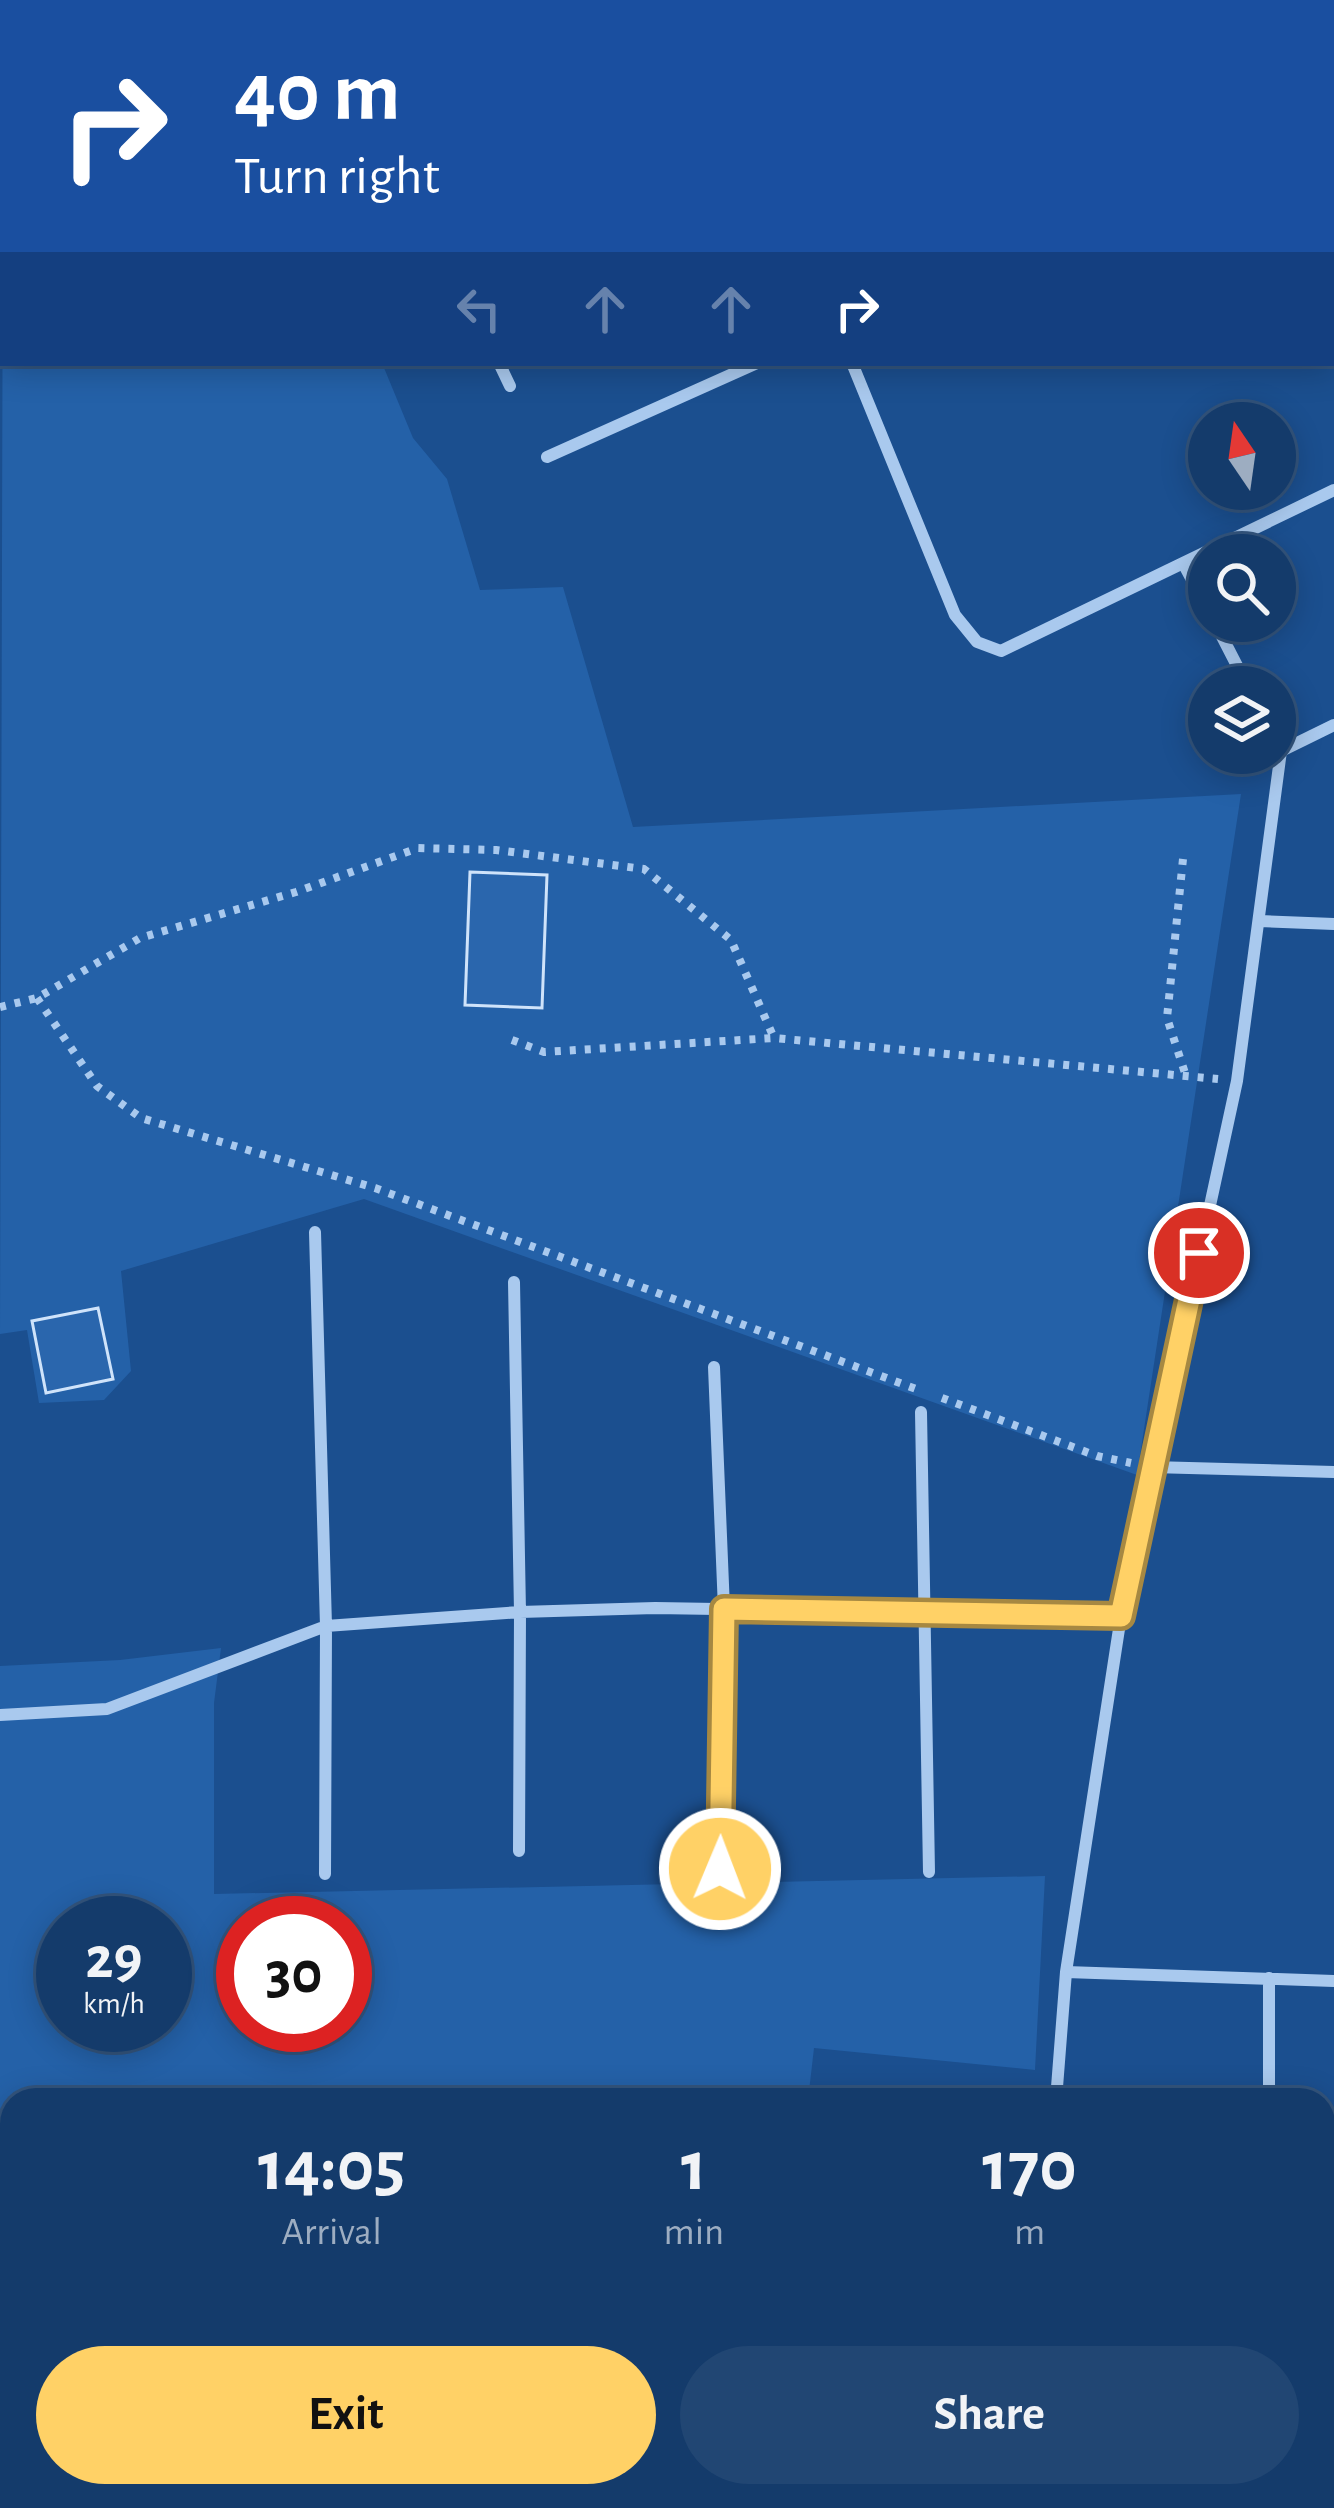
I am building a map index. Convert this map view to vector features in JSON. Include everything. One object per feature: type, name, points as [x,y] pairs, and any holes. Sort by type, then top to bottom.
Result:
[{"type":"street","points":[[501,366],[510,386]]},
{"type":"street","points":[[548,457],[750,366]]},
{"type":"street","points":[[853,366],[955,615],[977,642],[1001,651],[1334,490]]},
{"type":"street","points":[[1184,563],[1188,571]]},
{"type":"street","points":[[1296,739],[1334,725]]},
{"type":"street","points":[[1057,2088],[1066,1972],[1121,1616],[1237,1081],[1275,774]]},
{"type":"street","points":[[1260,921],[1334,924]]},
{"type":"street","points":[[315,1232],[326,1626],[325,1874]]},
{"type":"street","points":[[514,1282],[519,1851]]},
{"type":"street","points":[[714,1367],[724,1609],[720,1869]]},
{"type":"street","points":[[921,1412],[929,1872]]},
{"type":"street","points":[[1152,1467],[1334,1472]]},
{"type":"street","points":[[0,1714],[107,1709],[326,1626],[520,1612],[724,1609],[1121,1616]]},
{"type":"street","points":[[1066,1972],[1334,1981]]},
{"type":"street","points":[[1269,1978],[1269,2088]]},
{"type":"path","points":[[0,1007],[37,998],[140,938],[296,892],[418,848],[496,850],[644,869],[731,940],[774,1038]]},
{"type":"path","points":[[1183,859],[1167,1018],[1186,1076]]},
{"type":"path","points":[[37,998],[97,1086],[141,1118],[375,1187],[1097,1456],[1152,1467]]},
{"type":"path","points":[[512,1040],[544,1052],[774,1038],[1237,1081]]},
{"type":"shaded area","points":[[2,366],[383,366],[413,438],[447,479],[480,590],[563,587],[633,827],[1241,794],[1137,1475],[364,1199],[121,1271],[131,1371],[104,1400],[39,1403],[27,1330],[0,1334]]},
{"type":"shaded area","points":[[221,1648],[214,1703],[214,1894],[1045,1876],[1035,2070],[814,2048],[809,2088],[0,2088],[0,1666],[120,1660]]},
{"type":"building","points":[[470,872],[547,875],[542,1008],[465,1005]]},
{"type":"building","points":[[98,1308],[113,1379],[46,1393],[32,1321]]},
{"type":"route","points":[[720,1869],[724,1609],[1121,1616],[1199,1253]]}]
